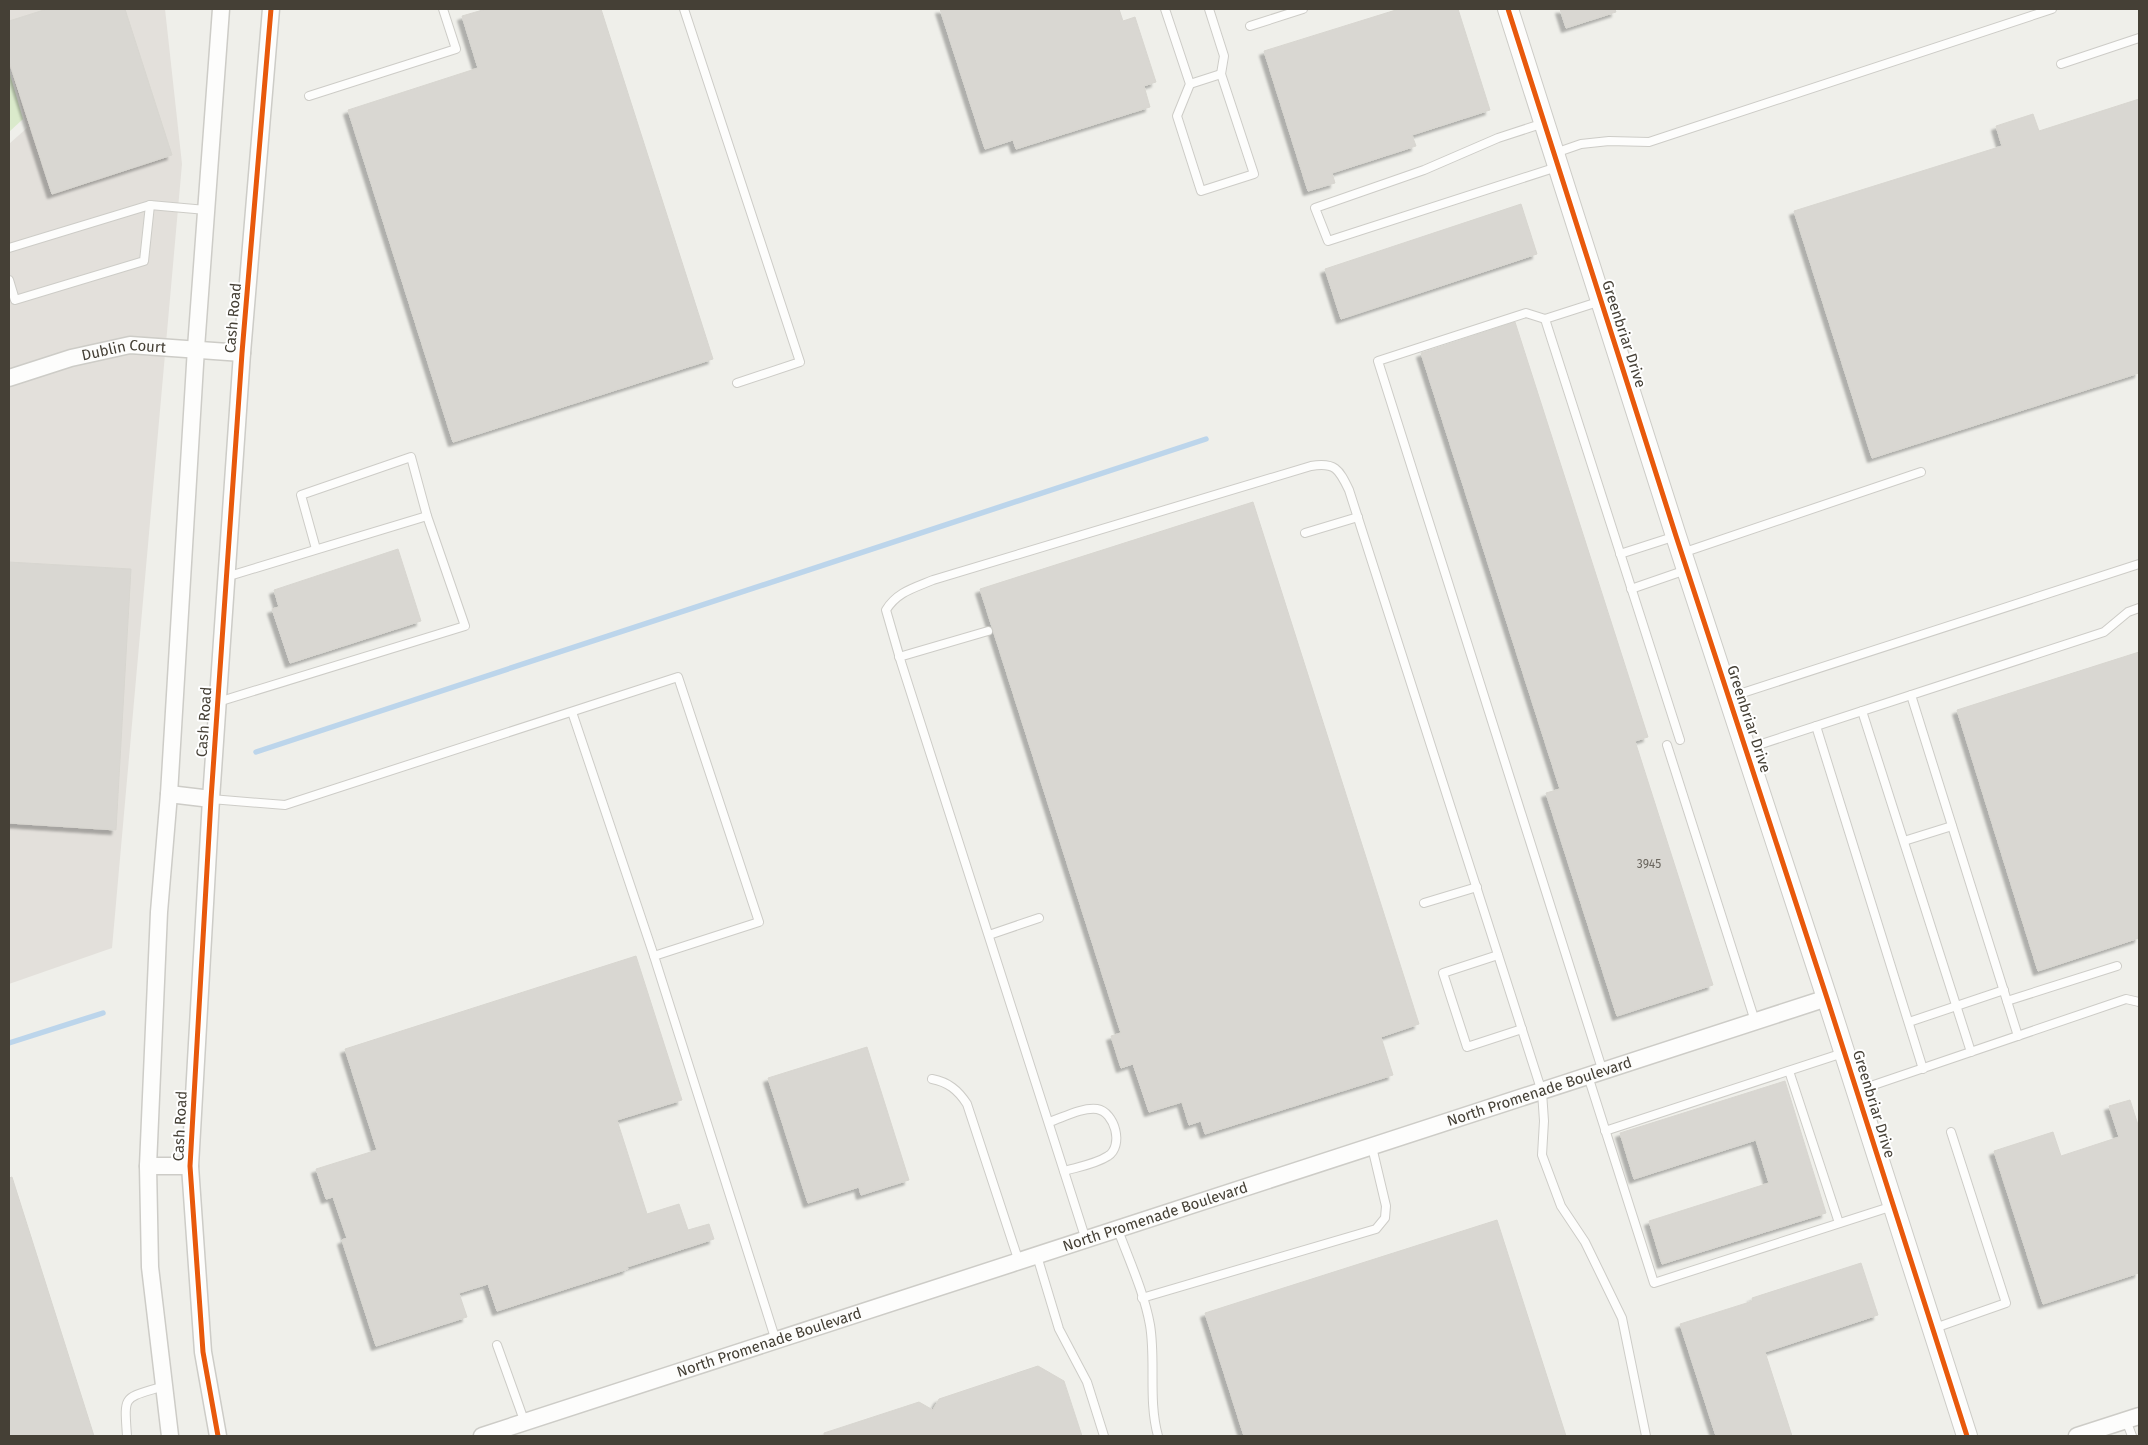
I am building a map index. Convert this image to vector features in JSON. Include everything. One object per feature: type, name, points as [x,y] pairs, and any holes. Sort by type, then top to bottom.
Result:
[{"type":"street","name":"Cash Road","points":[[170,1436],[150,1267],[148,1166],[159,912],[169,794],[196,348],[221,9]]},
{"type":"street","name":"Cash Road","points":[[218,1436],[203,1352],[190,1166],[226,577],[242,353],[271,9]]},
{"type":"street","name":"Greenbriar Drive","points":[[1508,9],[1681,553],[1827,998],[1967,1436]]},
{"type":"street","name":"Dublin Court","points":[[9,378],[71,358],[130,345],[196,348],[242,353]]},
{"type":"street","points":[[169,794],[211,799]]},
{"type":"street","name":"North Promenade Boulevard","points":[[482,1436],[516,1429],[776,1341],[1827,998]]},
{"type":"street","points":[[148,1166],[190,1166]]},
{"type":"street","points":[[2077,1436],[2133,1418]]},
{"type":"lane","points":[[309,96],[456,49],[443,9]]},
{"type":"lane","points":[[684,9],[800,362],[737,383]]},
{"type":"lane","points":[[1166,9],[1190,84],[1177,116],[1201,191],[1254,174],[1221,74],[1224,56],[1209,9]]},
{"type":"lane","points":[[1250,26],[1303,9]]},
{"type":"lane","points":[[1544,123],[1498,138],[1424,170],[1315,208],[1328,241],[1556,160],[1581,144],[1609,141],[1649,142],[2052,9]]},
{"type":"lane","points":[[2061,64],[2139,38]]},
{"type":"lane","points":[[1190,84],[1221,74]]},
{"type":"lane","points":[[9,280],[16,300],[144,261],[150,205]]},
{"type":"lane","points":[[9,248],[150,205],[206,210]]},
{"type":"lane","points":[[1600,301],[1545,319],[1526,313],[1378,361],[1595,1074],[1605,1131],[1654,1283],[1892,1206]]},
{"type":"lane","points":[[1545,319],[1680,740]]},
{"type":"lane","points":[[218,702],[465,626],[426,516],[411,457],[301,495],[316,549]]},
{"type":"lane","points":[[1086,1240],[899,657],[886,610],[892,600],[901,593],[933,580],[1134,518],[1311,466],[1326,464],[1340,472],[1349,490],[1542,1092],[1544,1121],[1542,1155],[1561,1206],[1585,1242],[1622,1318],[1646,1436]]},
{"type":"lane","points":[[1631,589],[1681,553],[1922,472]]},
{"type":"lane","points":[[226,577],[426,516]]},
{"type":"lane","points":[[1305,533],[1358,517]]},
{"type":"lane","points":[[1620,554],[1681,553]]},
{"type":"lane","points":[[1728,697],[2139,564]]},
{"type":"lane","points":[[1746,749],[2104,632],[2128,612],[2139,608]]},
{"type":"lane","points":[[899,657],[988,631]]},
{"type":"lane","points":[[211,799],[285,805],[678,677],[759,922],[654,956]]},
{"type":"lane","points":[[1911,695],[2018,1036]]},
{"type":"lane","points":[[1862,711],[1971,1052]]},
{"type":"lane","points":[[572,712],[654,956],[776,1341]]},
{"type":"lane","points":[[1816,726],[1923,1068]]},
{"type":"lane","points":[[1667,744],[1755,1021]]},
{"type":"lane","points":[[1904,841],[1952,826]]},
{"type":"lane","points":[[1424,903],[1477,887]]},
{"type":"lane","points":[[988,935],[1039,918]]},
{"type":"lane","points":[[1498,955],[1444,973],[1467,1047],[1522,1029]]},
{"type":"lane","points":[[2007,1002],[2117,966]]},
{"type":"lane","points":[[1909,1022],[2004,990]]},
{"type":"lane","points":[[1857,1091],[2126,999],[2139,1002]]},
{"type":"lane","points":[[1605,1131],[1844,1053]]},
{"type":"lane","points":[[1789,1070],[1839,1224]]},
{"type":"lane","points":[[932,1080],[943,1082],[959,1092],[967,1104],[1019,1262]]},
{"type":"lane","points":[[1048,1122],[1085,1110],[1096,1109],[1104,1112],[1111,1120],[1114,1129],[1116,1138],[1109,1156],[1064,1171]]},
{"type":"lane","points":[[1932,1329],[2006,1303],[1950,1132]]},
{"type":"lane","points":[[1142,1298],[1376,1229],[1385,1218],[1386,1206],[1372,1147]]},
{"type":"lane","points":[[1118,1230],[1150,1325],[1152,1374],[1158,1436]]},
{"type":"lane","points":[[1037,1256],[1058,1329],[1087,1382],[1104,1436]]},
{"type":"lane","points":[[497,1345],[516,1429]]},
{"type":"lane","points":[[127,1436],[125,1407],[127,1400],[132,1396],[164,1386]]},
{"type":"lane","points":[[2132,1436],[2133,1418]]},
{"type":"shaded area","points":[[9,9],[165,9],[182,164],[112,948],[9,984],[9,144],[27,128],[9,62]]},
{"type":"green space","points":[[9,71],[23,119],[9,132]]},
{"type":"building","points":[[47,9],[125,9],[172,155],[52,194],[9,61],[9,21]]},
{"type":"building","points":[[486,9],[601,9],[713,359],[453,442],[348,110],[478,68],[462,16]]},
{"type":"building","points":[[940,9],[1119,9],[1123,21],[1135,17],[1156,82],[1144,86],[1150,107],[1016,149],[1013,140],[985,149]]},
{"type":"building","points":[[1399,9],[1458,9],[1490,110],[1412,135],[1416,146],[1332,173],[1335,183],[1308,191],[1264,51]]},
{"type":"building","points":[[1560,9],[1615,9],[1616,12],[1566,28]]},
{"type":"building","points":[[2139,99],[2139,373],[1872,458],[1794,211],[2002,146],[1996,126],[2033,114],[2039,131]]},
{"type":"building","points":[[1521,204],[1537,254],[1341,319],[1325,269]]},
{"type":"building","points":[[1515,322],[1648,737],[1635,741],[1713,985],[1617,1016],[1546,793],[1560,789],[1421,353]]},
{"type":"building","points":[[1253,502],[1419,1024],[1381,1037],[1393,1075],[1205,1134],[1201,1121],[1189,1125],[1182,1102],[1149,1112],[1133,1064],[1121,1068],[1111,1036],[1121,1033],[980,589]]},
{"type":"building","points":[[398,549],[421,621],[290,663],[272,609],[279,607],[274,590]]},
{"type":"building","points":[[9,562],[131,569],[116,830],[9,823]]},
{"type":"building","points":[[2139,652],[2139,938],[2038,971],[1957,710]]},
{"type":"building","points":[[636,956],[682,1100],[617,1120],[647,1214],[679,1204],[688,1230],[709,1224],[714,1239],[497,1311],[488,1284],[459,1293],[467,1317],[376,1346],[342,1240],[347,1238],[333,1197],[326,1199],[316,1169],[377,1150],[345,1049]]},
{"type":"building","points":[[867,1047],[909,1180],[861,1195],[859,1187],[808,1203],[768,1078]]},
{"type":"building","points":[[1785,1081],[1826,1213],[1662,1264],[1649,1221],[1769,1183],[1756,1140],[1634,1179],[1620,1133]]},
{"type":"building","points":[[2130,1100],[2139,1128],[2139,1273],[2043,1304],[1994,1151],[2053,1132],[2061,1156],[2119,1137],[2109,1106]]},
{"type":"building","points":[[12,1177],[94,1436],[9,1436],[9,1178]]},
{"type":"building","points":[[1497,1220],[1566,1436],[1244,1436],[1205,1313]]},
{"type":"building","points":[[1861,1263],[1878,1315],[1765,1352],[1792,1436],[1716,1436],[1680,1324],[1753,1301],[1752,1298]]},
{"type":"building","points":[[1038,1366],[1064,1381],[1082,1436],[824,1436],[824,1433],[919,1402],[933,1410],[939,1399]]},
{"type":"waterway","points":[[256,752],[1206,439]]},
{"type":"waterway","points":[[9,1043],[103,1013]]},
{"type":"cycle path","points":[[218,1436],[203,1352],[190,1166],[211,799],[242,353],[271,9]]},
{"type":"cycle path","points":[[1508,9],[1967,1436]]}]
